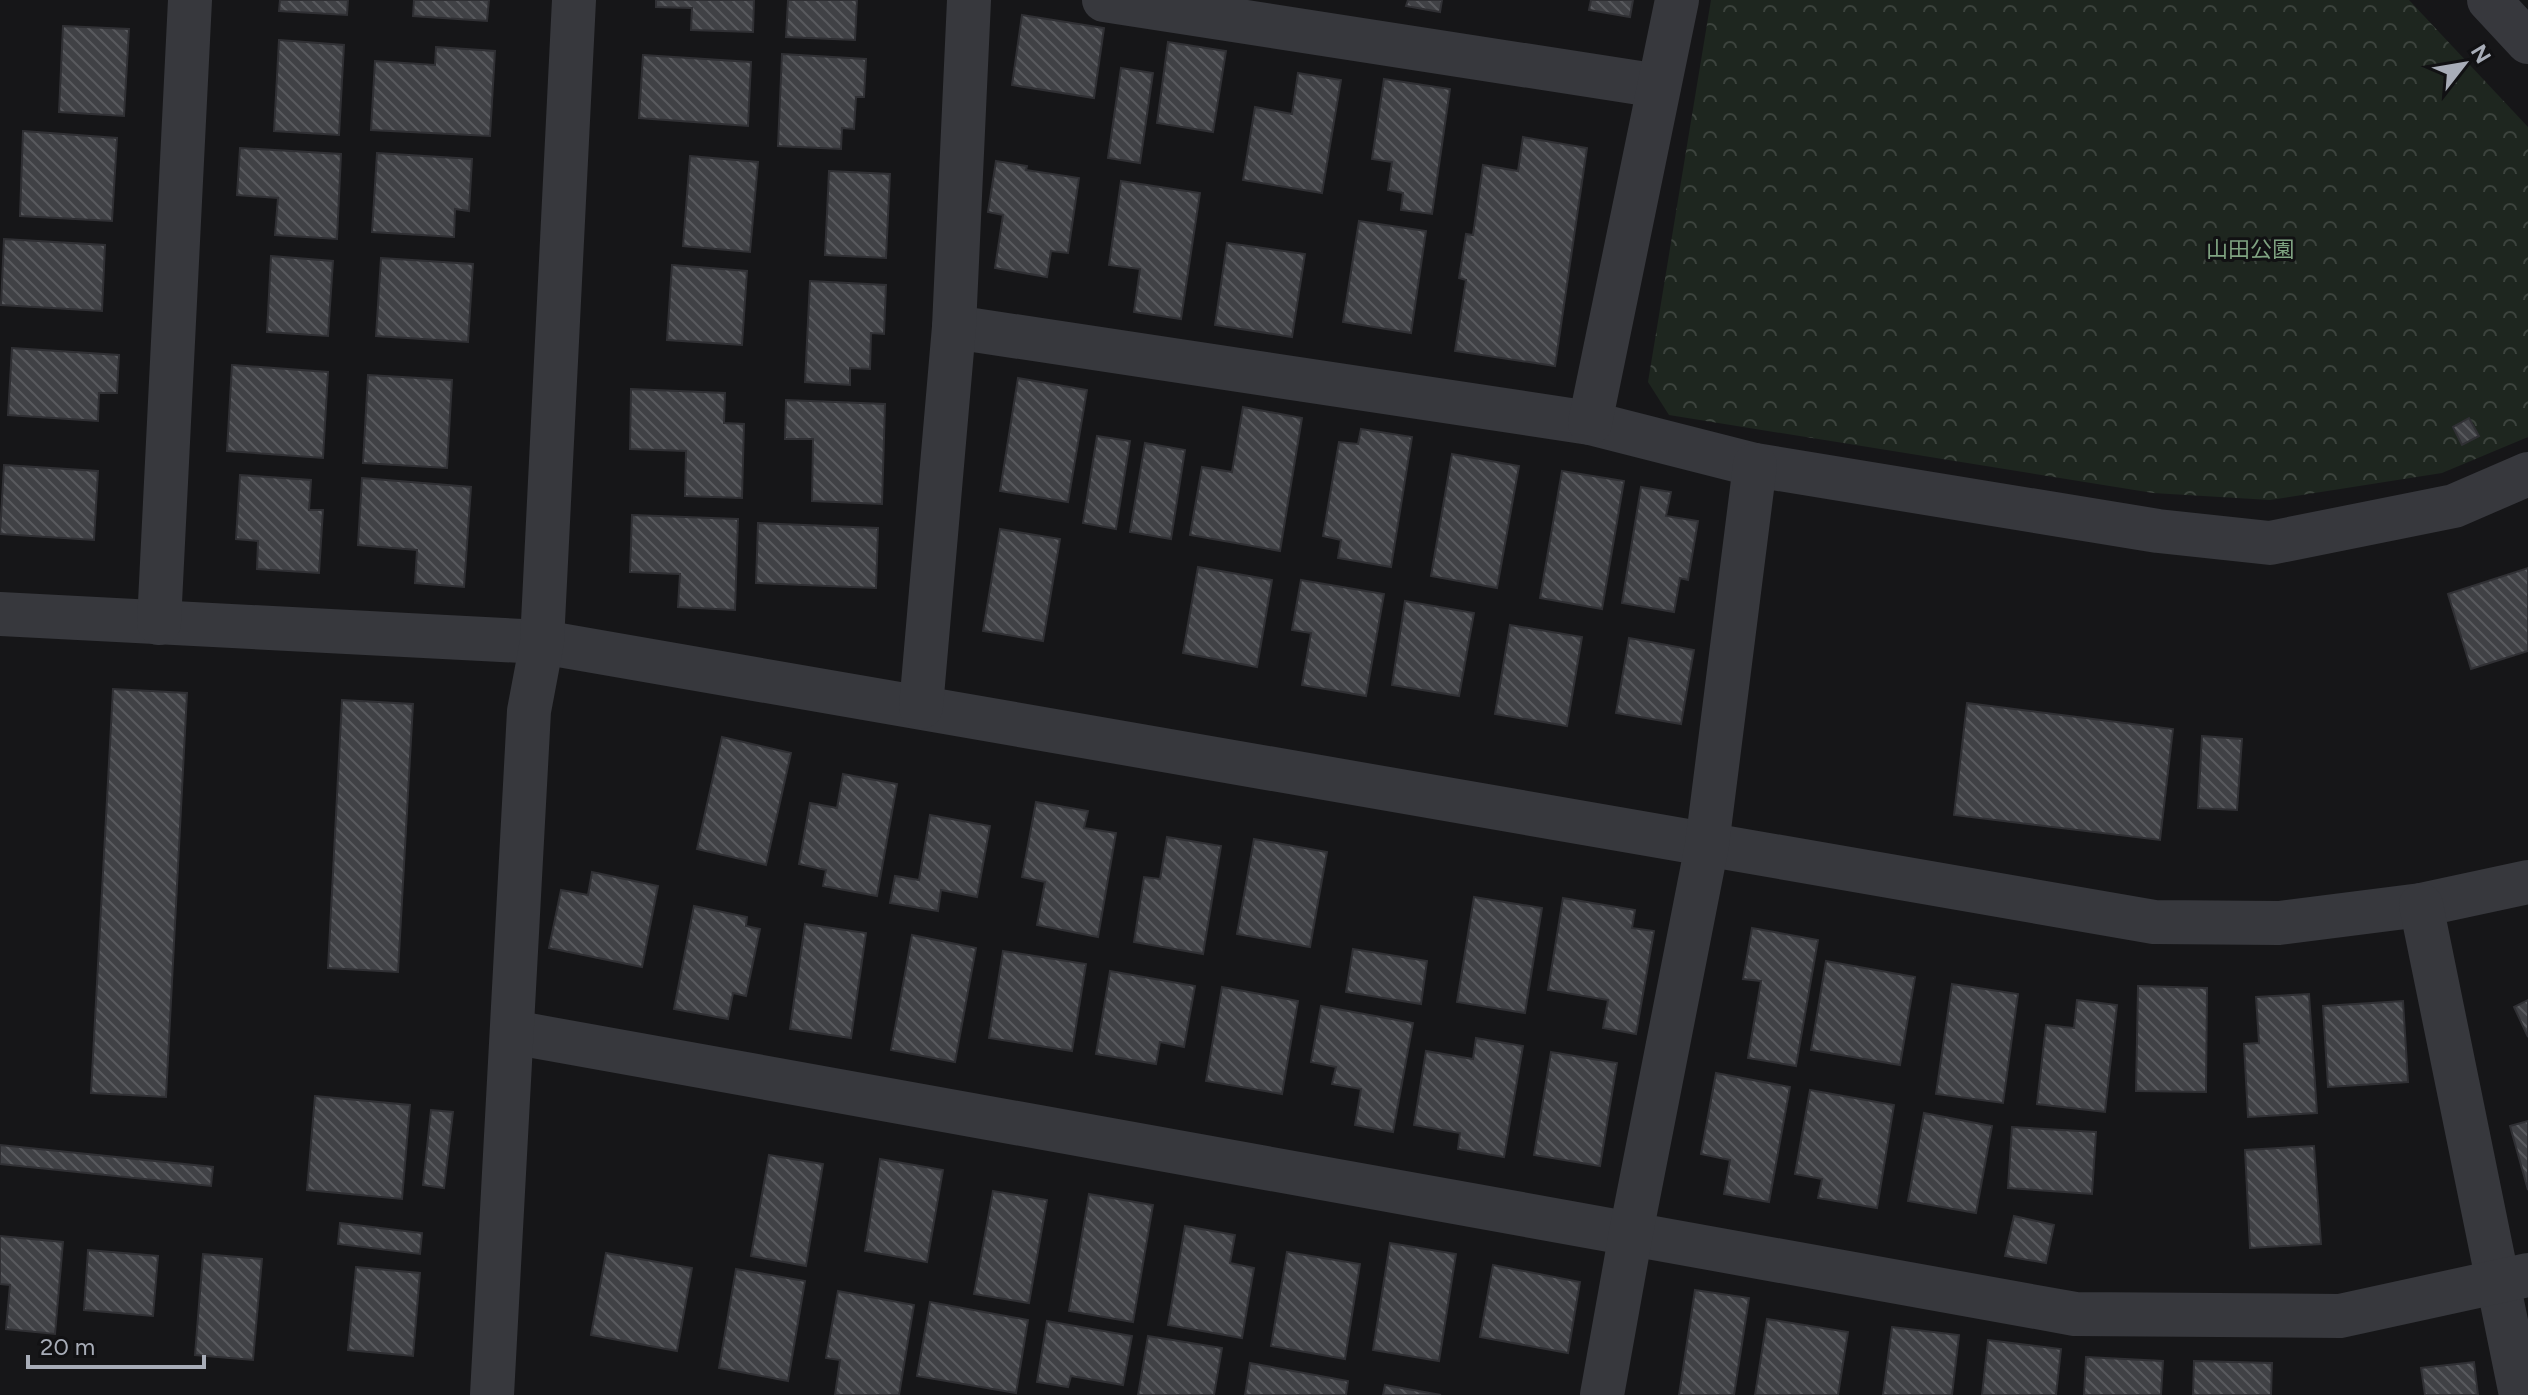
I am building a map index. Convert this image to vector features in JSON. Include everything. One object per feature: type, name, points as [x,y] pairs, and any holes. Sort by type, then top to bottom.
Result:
[{"type":"street","points":[[159,623],[190,0]]},
{"type":"street","points":[[492,1395],[529,711],[542,642],[574,0]]},
{"type":"street","points":[[921,707],[954,327],[969,0]]},
{"type":"street","points":[[1104,0],[1659,86]]},
{"type":"street","points":[[1590,423],[1677,0]]},
{"type":"street","points":[[2489,0],[2528,42]]},
{"type":"street","points":[[954,327],[1590,423],[1755,465],[2158,531],[2270,543],[2454,506],[2528,474]]},
{"type":"street","points":[[1602,1395],[1707,845],[1755,465]]},
{"type":"street","points":[[0,614],[542,642],[2154,922],[2279,923],[2421,905],[2528,882]]},
{"type":"street","points":[[2421,905],[2513,1279],[2521,1395]]},
{"type":"street","points":[[512,1032],[2075,1314],[2340,1316],[2513,1279]]},
{"type":"green space","name":"山田公園","points":[[1711,0],[2409,0],[2528,127],[2528,437],[2442,473],[2270,500],[2153,493],[1669,415],[1648,382]]},
{"type":"building","points":[[280,0],[348,0],[347,15],[279,11]]},
{"type":"building","points":[[414,0],[489,0],[487,21],[413,16]]},
{"type":"building","points":[[656,0],[754,0],[753,32],[691,30],[692,8],[656,7]]},
{"type":"building","points":[[788,0],[857,0],[855,40],[786,37]]},
{"type":"building","points":[[1408,0],[1442,0],[1440,12],[1406,6]]},
{"type":"building","points":[[1591,0],[1633,0],[1630,17],[1589,10]]},
{"type":"building","points":[[1022,15],[1104,28],[1094,98],[1012,85]]},
{"type":"building","points":[[63,26],[129,29],[124,116],[59,112]]},
{"type":"building","points":[[279,40],[344,45],[339,135],[274,131]]},
{"type":"building","points":[[1168,42],[1226,51],[1213,132],[1157,123]]},
{"type":"building","points":[[436,47],[495,51],[490,136],[371,130],[375,61],[435,65]]},
{"type":"building","points":[[782,54],[866,59],[864,97],[856,97],[854,129],[842,128],[841,149],[778,146]]},
{"type":"building","points":[[643,55],[751,62],[748,126],[639,118]]},
{"type":"building","points":[[1121,68],[1153,73],[1140,163],[1108,158]]},
{"type":"building","points":[[1298,73],[1341,80],[1322,193],[1243,180],[1255,107],[1292,114]]},
{"type":"building","points":[[1384,79],[1450,89],[1432,214],[1401,210],[1403,193],[1388,190],[1392,162],[1372,159]]},
{"type":"building","points":[[23,131],[117,138],[112,221],[20,216]]},
{"type":"building","points":[[1523,137],[1587,148],[1555,366],[1455,351],[1466,280],[1459,278],[1466,234],[1473,235],[1483,165],[1518,171]]},
{"type":"building","points":[[240,148],[341,154],[337,239],[275,235],[278,198],[237,195]]},
{"type":"building","points":[[377,153],[472,159],[469,211],[455,209],[454,237],[372,232]]},
{"type":"building","points":[[690,156],[758,162],[750,252],[683,246]]},
{"type":"building","points":[[996,161],[1027,166],[1026,170],[1079,178],[1068,253],[1051,251],[1047,277],[995,268],[1003,215],[988,212]]},
{"type":"building","points":[[829,171],[890,174],[886,258],[825,255]]},
{"type":"building","points":[[1121,181],[1200,193],[1181,319],[1134,312],[1140,269],[1109,265]]},
{"type":"building","points":[[1359,221],[1426,231],[1411,333],[1343,322]]},
{"type":"building","points":[[4,239],[105,245],[102,311],[1,305]]},
{"type":"building","points":[[1227,243],[1305,254],[1292,337],[1215,325]]},
{"type":"building","points":[[271,256],[333,261],[328,336],[267,332]]},
{"type":"building","points":[[381,258],[473,264],[468,342],[376,336]]},
{"type":"building","points":[[672,265],[747,271],[742,345],[667,340]]},
{"type":"building","points":[[810,281],[886,285],[884,334],[871,333],[870,369],[850,368],[850,385],[805,382]]},
{"type":"building","points":[[12,348],[119,355],[117,393],[99,393],[98,421],[8,415]]},
{"type":"building","points":[[232,365],[328,372],[323,458],[227,451]]},
{"type":"building","points":[[368,375],[452,380],[447,468],[363,463]]},
{"type":"building","points":[[1018,378],[1087,390],[1068,502],[1000,491]]},
{"type":"building","points":[[631,389],[725,393],[724,423],[744,424],[742,498],[685,496],[686,451],[630,449]]},
{"type":"building","points":[[786,400],[885,404],[882,504],[812,501],[813,439],[785,439]]},
{"type":"building","points":[[1243,407],[1302,418],[1280,551],[1190,535],[1202,467],[1232,472]]},
{"type":"building","points":[[2469,418],[2479,436],[2462,445],[2453,427]]},
{"type":"building","points":[[1361,429],[1412,437],[1391,567],[1338,558],[1341,540],[1323,536],[1339,442],[1358,444]]},
{"type":"building","points":[[1097,436],[1130,441],[1116,529],[1083,523]]},
{"type":"building","points":[[1145,443],[1185,450],[1171,539],[1130,532]]},
{"type":"building","points":[[1452,454],[1519,466],[1497,588],[1431,576]]},
{"type":"building","points":[[4,465],[98,471],[94,540],[0,534]]},
{"type":"building","points":[[1562,471],[1624,481],[1602,609],[1540,598]]},
{"type":"building","points":[[240,475],[311,480],[309,510],[323,510],[319,573],[257,569],[258,541],[236,539]]},
{"type":"building","points":[[362,478],[471,487],[464,587],[415,583],[417,550],[358,545]]},
{"type":"building","points":[[1641,487],[1671,492],[1666,516],[1698,521],[1688,580],[1680,578],[1674,612],[1622,603]]},
{"type":"building","points":[[632,515],[738,519],[735,610],[678,607],[680,574],[630,572]]},
{"type":"building","points":[[758,523],[878,528],[876,588],[756,583]]},
{"type":"building","points":[[1000,529],[1060,539],[1043,641],[983,631]]},
{"type":"building","points":[[1198,567],[1272,580],[1257,667],[1183,653]]},
{"type":"building","points":[[2528,568],[2528,651],[2471,669],[2448,594]]},
{"type":"building","points":[[1301,580],[1384,594],[1366,696],[1302,685],[1311,633],[1292,630]]},
{"type":"building","points":[[1405,601],[1474,613],[1459,696],[1392,685]]},
{"type":"building","points":[[1510,625],[1582,637],[1567,726],[1495,714]]},
{"type":"building","points":[[1629,638],[1694,650],[1681,724],[1616,713]]},
{"type":"building","points":[[113,689],[187,693],[166,1097],[91,1093]]},
{"type":"building","points":[[342,700],[413,704],[398,972],[328,968]]},
{"type":"building","points":[[1967,703],[2173,729],[2160,840],[1954,815]]},
{"type":"building","points":[[2202,736],[2242,739],[2237,810],[2198,808]]},
{"type":"building","points":[[722,737],[791,753],[766,865],[697,849]]},
{"type":"building","points":[[843,774],[897,784],[877,896],[823,886],[826,870],[799,864],[810,803],[837,808]]},
{"type":"building","points":[[1036,802],[1088,811],[1084,828],[1116,833],[1098,937],[1037,925],[1045,882],[1022,877]]},
{"type":"building","points":[[930,815],[990,826],[977,897],[941,890],[938,911],[890,903],[895,876],[919,880]]},
{"type":"building","points":[[1167,837],[1221,846],[1203,954],[1134,942],[1144,877],[1160,879]]},
{"type":"building","points":[[1254,839],[1327,852],[1310,947],[1237,934]]},
{"type":"building","points":[[592,872],[658,886],[642,967],[549,948],[561,890],[588,895]]},
{"type":"building","points":[[1474,897],[1542,908],[1525,1013],[1457,1002]]},
{"type":"building","points":[[1563,898],[1635,910],[1632,928],[1654,931],[1636,1034],[1603,1028],[1608,1000],[1548,990]]},
{"type":"building","points":[[694,906],[747,917],[746,926],[760,929],[746,996],[733,993],[728,1019],[674,1009]]},
{"type":"building","points":[[805,924],[866,933],[851,1038],[790,1029]]},
{"type":"building","points":[[1752,928],[1818,940],[1796,1066],[1748,1058],[1761,981],[1743,979]]},
{"type":"building","points":[[912,935],[976,948],[955,1062],[891,1050]]},
{"type":"building","points":[[1353,949],[1427,961],[1421,1004],[1346,992]]},
{"type":"building","points":[[1003,951],[1086,964],[1072,1051],[989,1038]]},
{"type":"building","points":[[1826,961],[1915,977],[1900,1065],[1811,1050]]},
{"type":"building","points":[[1110,971],[1195,986],[1184,1047],[1160,1042],[1156,1064],[1096,1054]]},
{"type":"building","points":[[1952,984],[2018,994],[2003,1103],[1936,1094]]},
{"type":"building","points":[[2138,986],[2207,988],[2206,1092],[2136,1091]]},
{"type":"building","points":[[1222,987],[1298,1001],[1282,1094],[1206,1081]]},
{"type":"building","points":[[2309,994],[2317,1113],[2248,1117],[2244,1044],[2259,1043],[2256,997]]},
{"type":"building","points":[[2077,1000],[2117,1005],[2105,1112],[2037,1104],[2046,1025],[2074,1028]]},
{"type":"building","points":[[2528,1000],[2528,1037],[2514,1007]]},
{"type":"building","points":[[2403,1001],[2408,1082],[2328,1087],[2323,1006]]},
{"type":"building","points":[[1321,1006],[1413,1023],[1393,1132],[1355,1125],[1361,1089],[1332,1084],[1336,1067],[1311,1062]]},
{"type":"building","points":[[1476,1038],[1523,1046],[1504,1157],[1458,1149],[1460,1133],[1414,1125],[1426,1051],[1473,1059]]},
{"type":"building","points":[[1551,1052],[1617,1063],[1600,1166],[1534,1155]]},
{"type":"building","points":[[1716,1073],[1790,1087],[1769,1202],[1724,1194],[1730,1160],[1701,1154]]},
{"type":"building","points":[[1810,1090],[1894,1105],[1877,1208],[1818,1198],[1822,1179],[1795,1174]]},
{"type":"building","points":[[315,1096],[410,1105],[402,1199],[307,1190]]},
{"type":"building","points":[[431,1110],[453,1112],[444,1188],[423,1185]]},
{"type":"building","points":[[1924,1113],[1992,1126],[1976,1213],[1908,1201]]},
{"type":"building","points":[[2528,1121],[2528,1190],[2510,1126]]},
{"type":"building","points":[[2012,1127],[2096,1132],[2092,1194],[2008,1188]]},
{"type":"building","points":[[0,1145],[213,1167],[211,1186],[0,1164]]},
{"type":"building","points":[[2314,1146],[2321,1244],[2250,1248],[2245,1150]]},
{"type":"building","points":[[769,1155],[823,1164],[806,1266],[751,1256]]},
{"type":"building","points":[[880,1159],[943,1170],[927,1262],[865,1251]]},
{"type":"building","points":[[993,1191],[1047,1200],[1029,1303],[974,1294]]},
{"type":"building","points":[[1089,1194],[1153,1205],[1133,1322],[1069,1311]]},
{"type":"building","points":[[2014,1216],[2054,1225],[2046,1263],[2005,1256]]},
{"type":"building","points":[[340,1223],[422,1233],[420,1254],[338,1244]]},
{"type":"building","points":[[1185,1226],[1235,1235],[1230,1263],[1254,1268],[1242,1338],[1168,1325]]},
{"type":"building","points":[[0,1236],[63,1242],[55,1334],[6,1329],[10,1285],[0,1284]]},
{"type":"building","points":[[1390,1243],[1456,1254],[1439,1361],[1373,1350]]},
{"type":"building","points":[[88,1250],[158,1256],[153,1316],[84,1310]]},
{"type":"building","points":[[1287,1252],[1360,1264],[1345,1359],[1271,1346]]},
{"type":"building","points":[[606,1253],[692,1268],[677,1351],[591,1335]]},
{"type":"building","points":[[203,1254],[262,1259],[253,1360],[195,1355]]},
{"type":"building","points":[[1493,1265],[1580,1282],[1568,1353],[1480,1337]]},
{"type":"building","points":[[356,1267],[420,1273],[413,1356],[348,1350]]},
{"type":"building","points":[[736,1269],[805,1281],[788,1381],[719,1368]]},
{"type":"building","points":[[1695,1290],[1749,1298],[1734,1395],[1679,1395]]},
{"type":"building","points":[[838,1291],[914,1305],[899,1395],[835,1395],[840,1360],[826,1358]]},
{"type":"building","points":[[930,1302],[1028,1320],[1016,1393],[917,1376]]},
{"type":"building","points":[[1767,1319],[1848,1332],[1838,1395],[1755,1395]]},
{"type":"building","points":[[1047,1321],[1132,1336],[1123,1385],[1071,1376],[1068,1387],[1037,1382]]},
{"type":"building","points":[[1892,1327],[1959,1335],[1952,1395],[1883,1395]]},
{"type":"building","points":[[1148,1336],[1222,1348],[1214,1395],[1138,1395]]},
{"type":"building","points":[[1988,1340],[2061,1349],[2056,1395],[1982,1395]]},
{"type":"building","points":[[2086,1357],[2163,1361],[2161,1395],[2084,1395]]},
{"type":"building","points":[[2194,1361],[2272,1363],[2271,1395],[2193,1395]]},
{"type":"building","points":[[2474,1362],[2478,1395],[2425,1395],[2421,1368]]},
{"type":"building","points":[[1250,1363],[1348,1381],[1346,1395],[1245,1395]]},
{"type":"building","points":[[1385,1385],[1441,1395],[1383,1395]]}]
